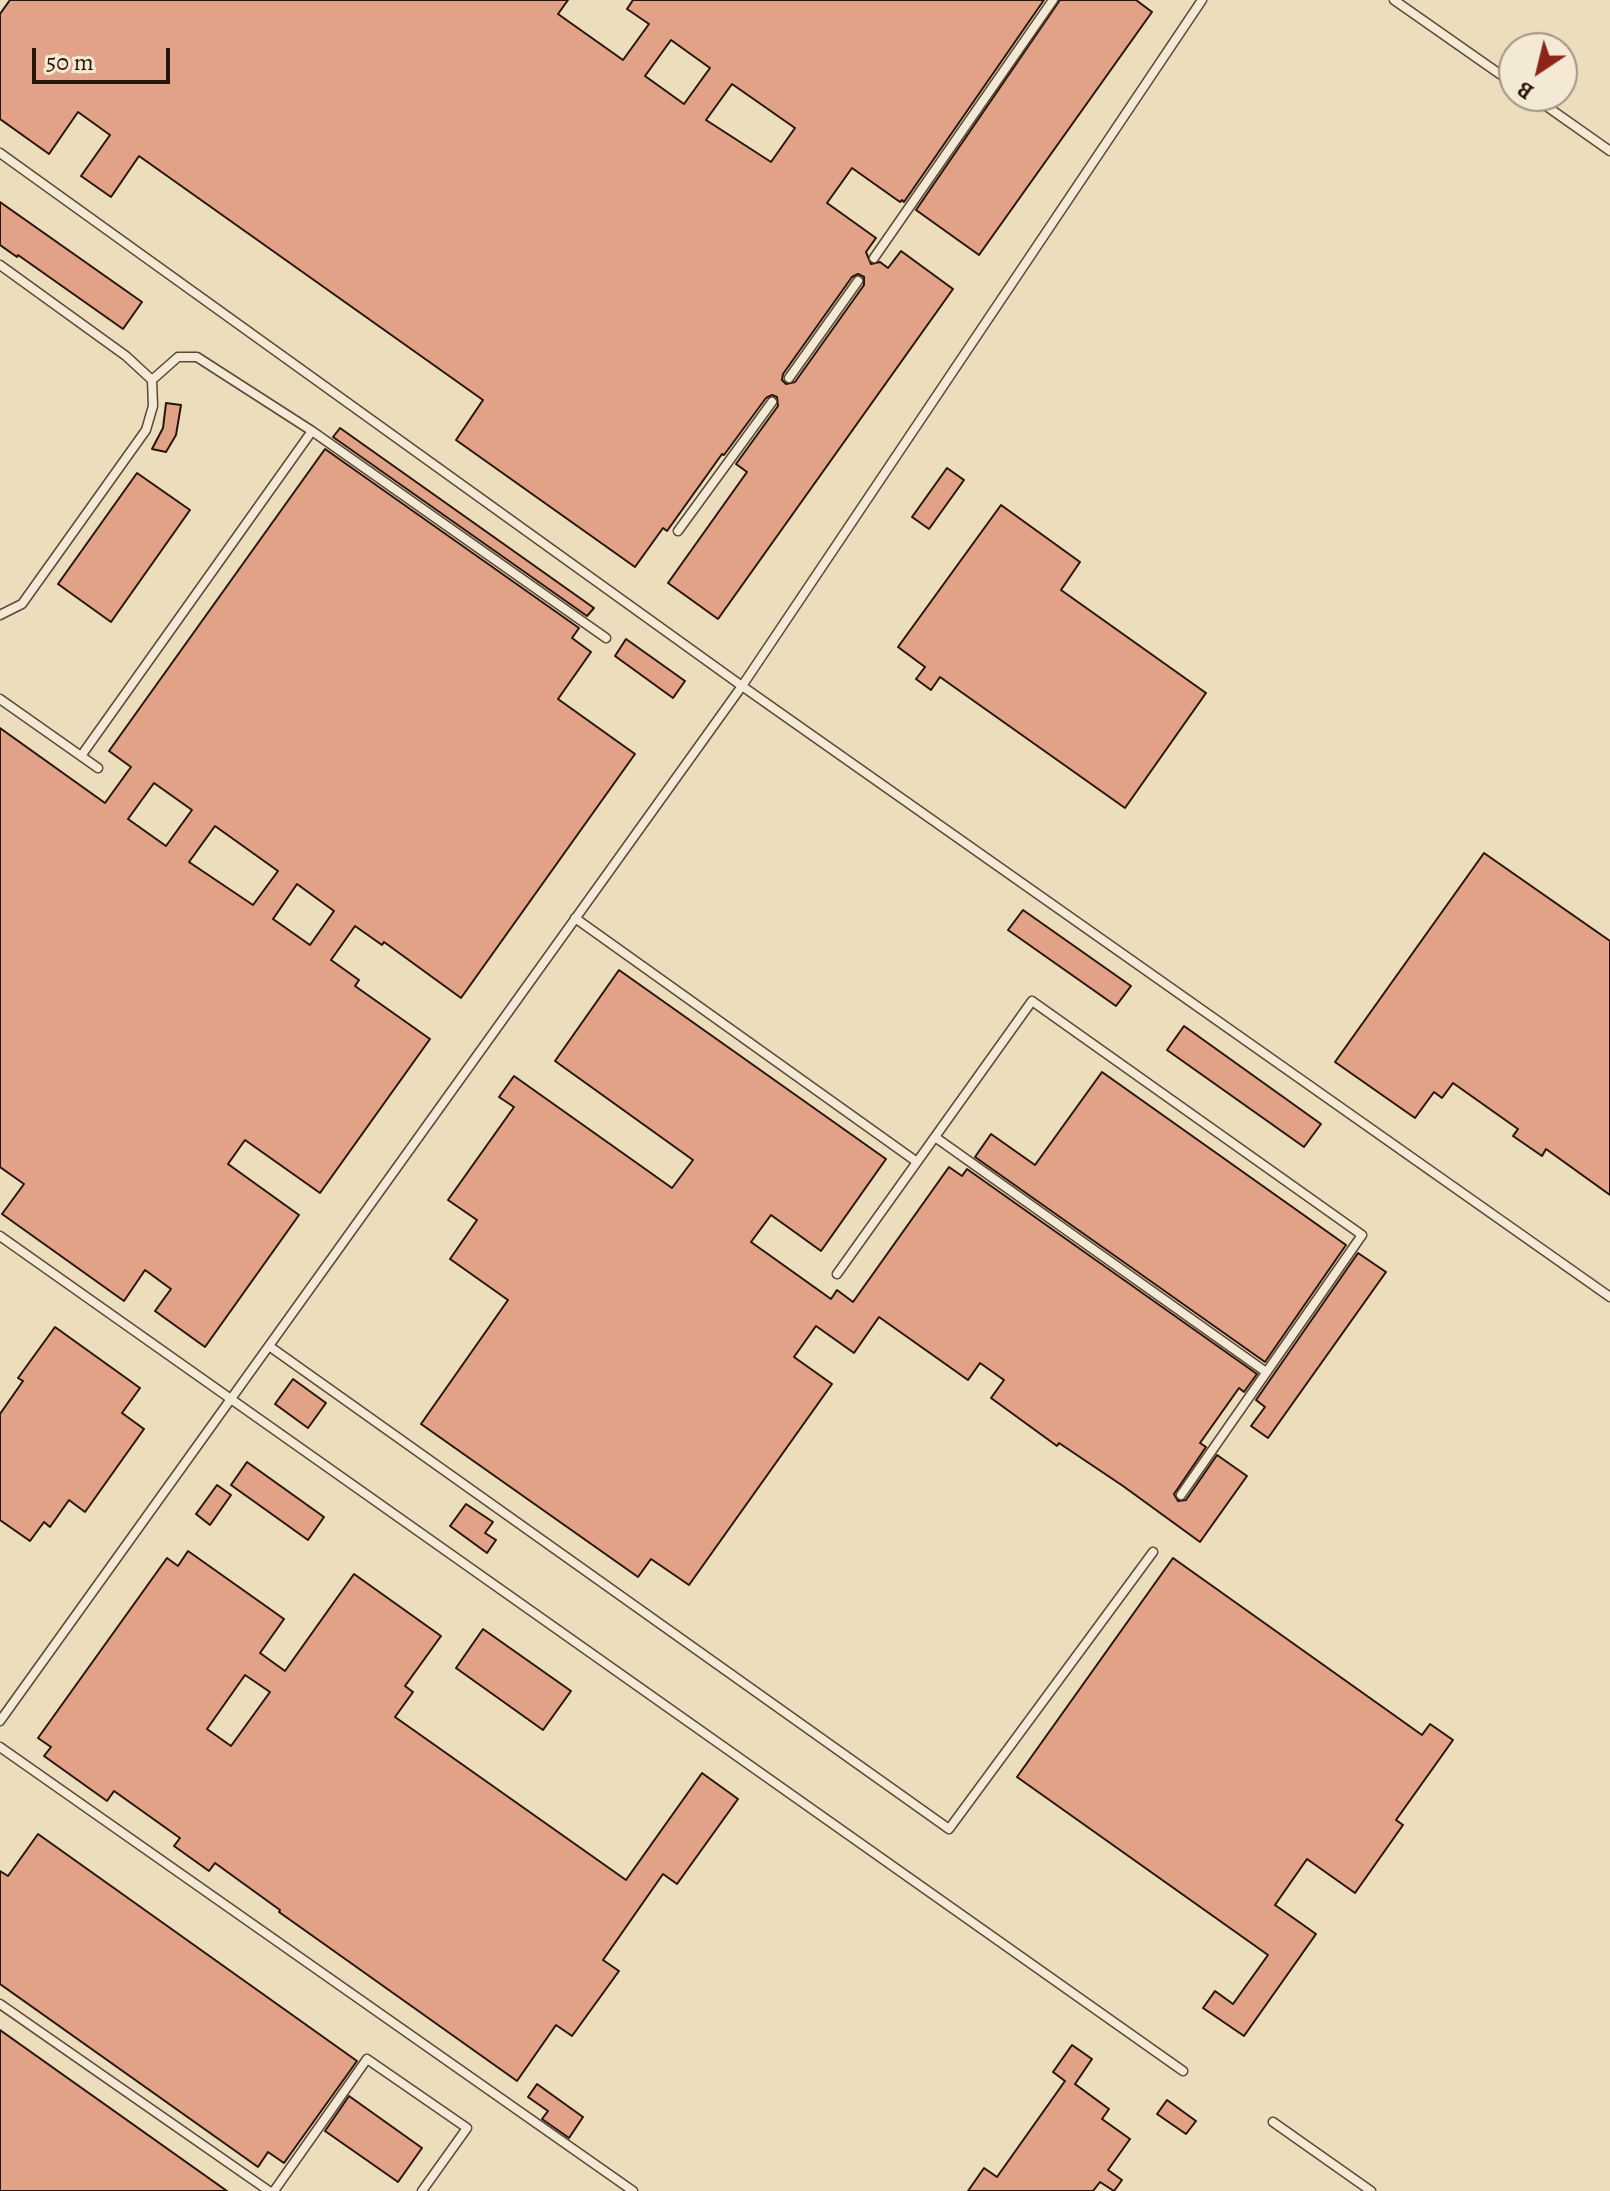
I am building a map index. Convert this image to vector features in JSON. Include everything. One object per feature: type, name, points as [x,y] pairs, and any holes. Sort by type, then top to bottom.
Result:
[{"type":"lane","points":[[874,258],[1053,0]]},
{"type":"lane","points":[[0,1721],[742,686],[1202,0]]},
{"type":"lane","points":[[1394,0],[1498,73]]},
{"type":"lane","points":[[1555,112],[1610,151]]},
{"type":"lane","points":[[0,153],[742,686],[1610,1297]]},
{"type":"lane","points":[[0,265],[126,356],[152,380],[153,406],[146,430],[22,604],[0,615]]},
{"type":"lane","points":[[789,378],[858,281]]},
{"type":"lane","points":[[152,380],[178,357],[197,357],[312,431],[606,638]]},
{"type":"lane","points":[[678,531],[772,402]]},
{"type":"lane","points":[[81,756],[312,431]]},
{"type":"lane","points":[[0,699],[98,768]]},
{"type":"lane","points":[[575,918],[917,1162]]},
{"type":"lane","points":[[837,1274],[1032,1001],[1362,1235],[1181,1495]]},
{"type":"lane","points":[[935,1137],[1266,1372]]},
{"type":"lane","points":[[0,1236],[1183,2071]]},
{"type":"lane","points":[[269,1346],[949,1829],[1153,1552]]},
{"type":"lane","points":[[0,1747],[633,2191]]},
{"type":"lane","points":[[0,2004],[271,2191],[367,2059],[467,2128],[422,2191]]},
{"type":"lane","points":[[1273,2122],[1371,2191]]},
{"type":"building","points":[[10,0],[568,0],[558,14],[623,60],[649,24],[627,9],[633,0],[1044,0],[904,202],[852,168],[827,203],[876,238],[866,252],[871,264],[880,262],[888,268],[901,251],[953,289],[718,619],[668,583],[747,472],[736,464],[778,406],[777,397],[772,395],[766,398],[667,531],[663,528],[635,567],[456,440],[483,400],[139,156],[111,197],[81,176],[110,135],[78,112],[49,154],[0,119],[0,14]],"holes":[[[671,40],[710,68],[684,104],[645,76]],[[732,84],[795,128],[771,162],[706,120]],[[858,274],[864,277],[864,285],[795,382],[786,384],[782,380],[783,374],[852,277]]]},
{"type":"building","points":[[1060,0],[1136,0],[1152,12],[979,255],[916,210]]},
{"type":"building","points":[[0,202],[142,302],[123,329],[0,245]]},
{"type":"building","points":[[166,403],[181,405],[176,435],[166,452],[152,449],[163,428]]},
{"type":"building","points":[[340,428],[594,608],[587,616],[333,437]]},
{"type":"building","points":[[325,449],[579,628],[572,638],[591,652],[558,699],[635,754],[461,998],[384,942],[382,945],[355,926],[331,960],[359,980],[355,986],[430,1039],[320,1193],[245,1140],[228,1164],[299,1215],[205,1347],[155,1311],[171,1289],[145,1270],[124,1301],[2,1214],[24,1184],[0,1167],[0,728],[105,803],[131,767],[109,751]],"holes":[[[154,783],[192,810],[166,846],[128,819]],[[215,826],[278,871],[253,905],[189,862]],[[297,884],[334,911],[310,945],[273,919]]]},
{"type":"building","points":[[947,468],[964,480],[929,529],[912,517]]},
{"type":"building","points":[[137,473],[190,510],[111,622],[58,584]]},
{"type":"building","points":[[1001,505],[1080,562],[1061,590],[1206,693],[1125,808],[940,677],[931,690],[916,679],[925,667],[898,647]]},
{"type":"building","points":[[626,639],[685,681],[673,698],[615,656]]},
{"type":"building","points":[[1484,853],[1610,941],[1610,1195],[1546,1149],[1542,1156],[1513,1136],[1518,1129],[1453,1083],[1442,1098],[1434,1092],[1415,1118],[1335,1062]]},
{"type":"building","points":[[1023,910],[1131,986],[1116,1006],[1008,930]]},
{"type":"building","points":[[619,970],[886,1159],[821,1251],[771,1215],[751,1242],[831,1299],[837,1290],[853,1302],[949,1167],[962,1176],[967,1169],[1257,1374],[1244,1392],[1239,1388],[1200,1443],[1206,1447],[1174,1494],[1178,1501],[1186,1500],[1217,1455],[1247,1476],[1200,1542],[1123,1486],[1059,1443],[1057,1446],[991,1398],[1004,1380],[980,1363],[968,1380],[879,1317],[854,1353],[816,1326],[794,1357],[832,1384],[689,1585],[651,1559],[638,1577],[421,1424],[508,1300],[450,1259],[477,1220],[448,1200],[514,1107],[499,1097],[514,1076],[672,1188],[693,1160],[555,1061]]},
{"type":"building","points":[[1184,1026],[1321,1124],[1304,1147],[1167,1050]]},
{"type":"building","points":[[1102,1072],[1346,1245],[1265,1362],[975,1157],[991,1134],[1035,1165]]},
{"type":"building","points":[[1358,1253],[1386,1272],[1268,1438],[1251,1426],[1265,1407],[1256,1400]]},
{"type":"building","points":[[55,1327],[140,1388],[122,1413],[144,1429],[85,1512],[69,1500],[50,1527],[44,1522],[30,1541],[0,1520],[0,1414],[23,1381],[18,1378]]},
{"type":"building","points":[[293,1379],[326,1403],[308,1428],[275,1404]]},
{"type":"building","points":[[247,1462],[324,1517],[308,1540],[231,1485]]},
{"type":"building","points":[[217,1485],[231,1495],[210,1525],[196,1514]]},
{"type":"building","points":[[466,1504],[493,1522],[485,1533],[496,1540],[487,1553],[450,1526]]},
{"type":"building","points":[[188,1551],[284,1619],[260,1653],[285,1671],[354,1574],[441,1636],[405,1686],[413,1692],[395,1717],[626,1880],[702,1773],[738,1799],[677,1884],[663,1874],[603,1960],[619,1971],[572,2036],[556,2025],[517,2081],[215,1863],[209,1871],[174,1846],[180,1838],[114,1791],[107,1801],[44,1756],[51,1747],[38,1738],[167,1558],[178,1566]],"holes":[[[245,1675],[270,1692],[231,1746],[207,1729]]]},
{"type":"building","points":[[1173,1558],[1422,1735],[1430,1724],[1453,1740],[1396,1820],[1403,1825],[1355,1893],[1307,1859],[1275,1905],[1316,1934],[1244,2036],[1203,2008],[1215,1991],[1233,2004],[1268,1955],[1017,1777]]},
{"type":"building","points":[[483,1629],[571,1691],[543,1730],[456,1668]]},
{"type":"building","points":[[38,1834],[357,2061],[284,2163],[268,2152],[258,2167],[0,1984],[0,1871],[8,1876]]},
{"type":"building","points":[[0,2030],[227,2191],[0,2191]]},
{"type":"building","points":[[1072,2045],[1092,2059],[1075,2084],[1109,2109],[1102,2119],[1130,2139],[1108,2170],[1122,2180],[1114,2191],[1100,2182],[1093,2191],[968,2191],[984,2168],[997,2177],[1065,2081],[1053,2072]]},
{"type":"building","points":[[537,2084],[583,2117],[569,2138],[542,2119],[548,2111],[528,2097]]},
{"type":"building","points":[[349,2096],[422,2148],[398,2182],[325,2131]]},
{"type":"building","points":[[1167,2100],[1196,2121],[1186,2134],[1157,2114]]}]
